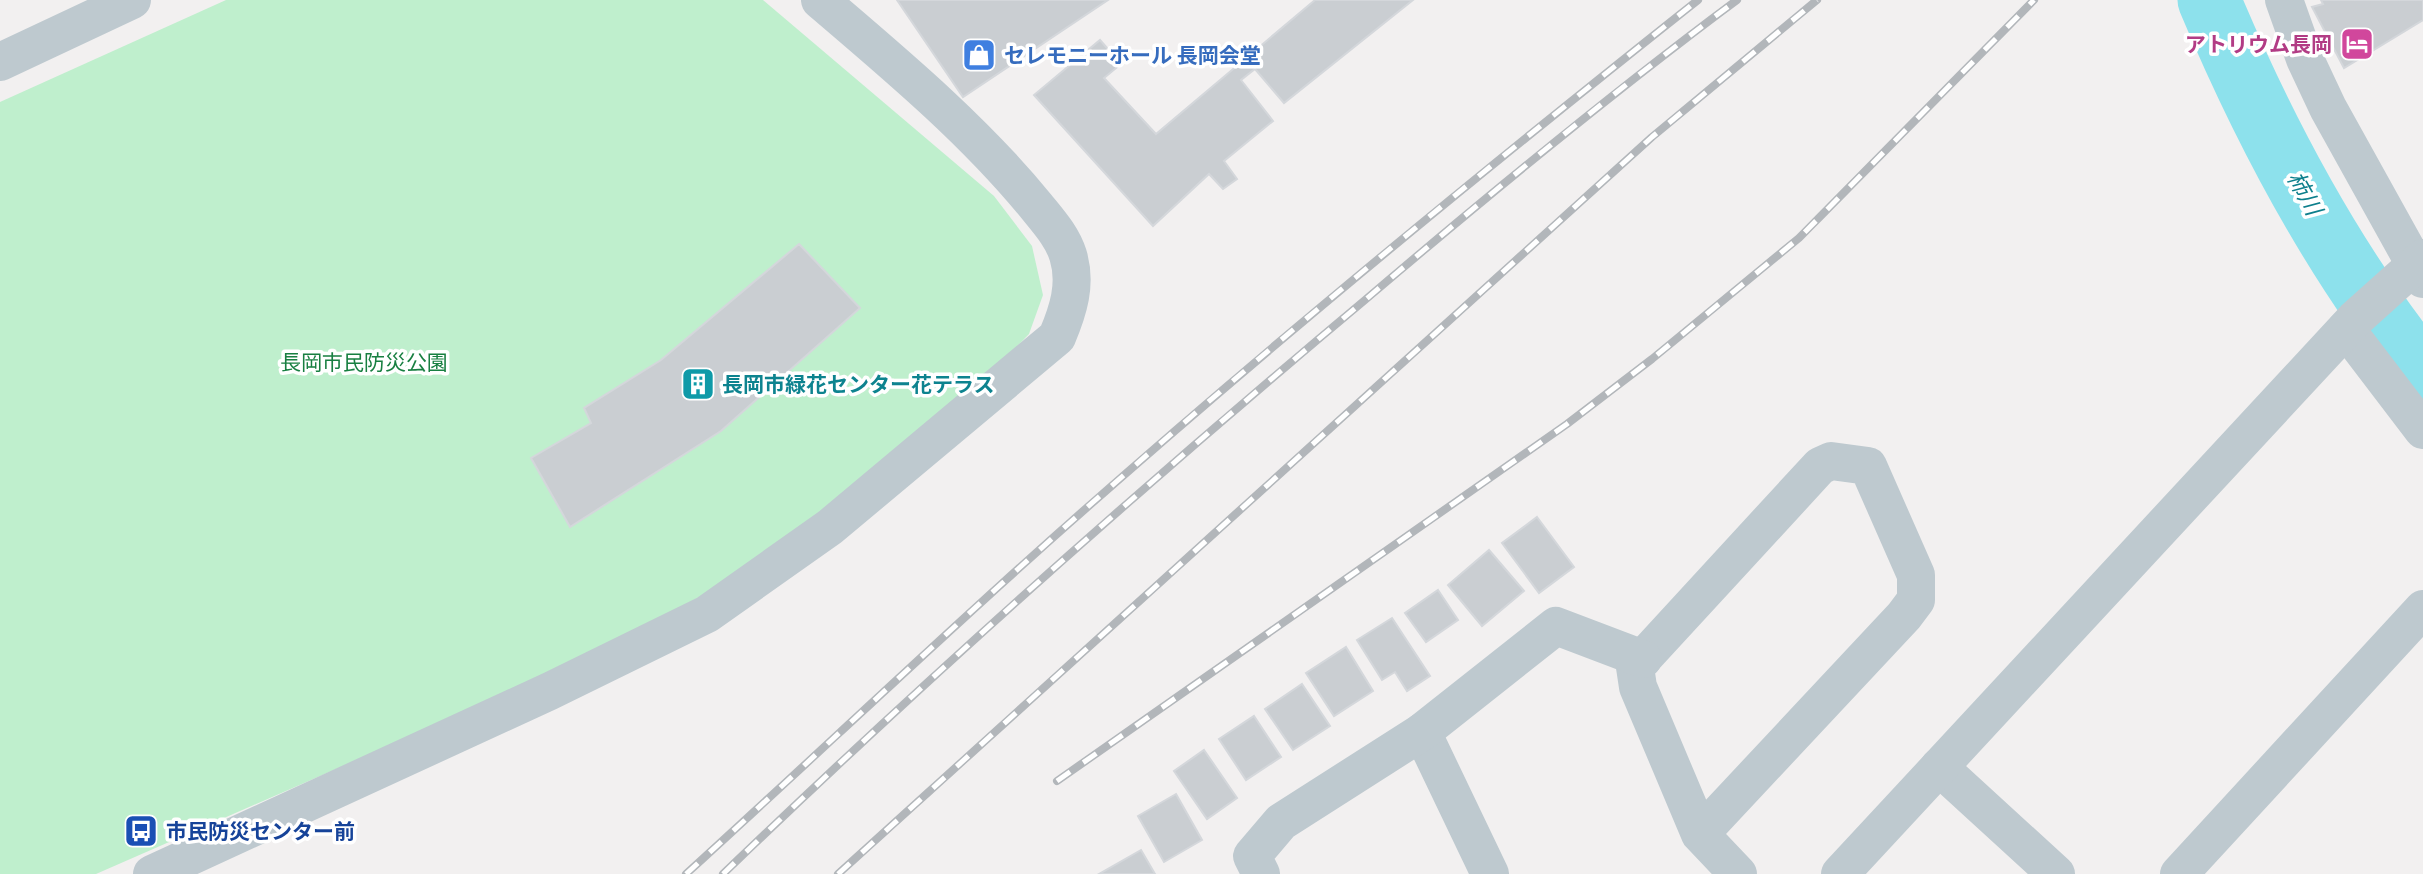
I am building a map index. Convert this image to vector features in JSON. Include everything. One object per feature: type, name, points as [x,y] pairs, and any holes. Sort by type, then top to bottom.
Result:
[{"type":"street","points":[[0,62],[132,0]]},
{"type":"street","points":[[152,874],[550,691],[707,614],[830,527],[1057,337],[1070,307],[1071,278],[1068,255],[1056,230],[1009,173],[820,0]]},
{"type":"street","points":[[1840,874],[2350,324],[2413,271],[2328,108],[2305,59],[2284,0]]},
{"type":"street","points":[[2350,324],[2423,430]]},
{"type":"street","points":[[1700,834],[1916,600],[1916,575],[1868,466],[1831,461],[1820,466],[1635,667],[1638,687],[1700,834],[1738,874]]},
{"type":"street","points":[[2179,874],[2423,609]]},
{"type":"street","points":[[1261,874],[1252,856],[1281,822],[1422,732],[1556,626],[1643,659]]},
{"type":"street","points":[[1422,732],[1490,874]]},
{"type":"street","points":[[1939,767],[2056,874]]},
{"type":"green space","name":"長岡市民防災公園","points":[[226,0],[763,0],[994,196],[1032,246],[1043,295],[1029,334],[985,380],[768,559],[583,661],[96,874],[0,874],[0,102]]},
{"type":"building","name":"セレモニーホール 長岡会堂","points":[[897,0],[1108,0],[963,97]]},
{"type":"building","points":[[1315,0],[1413,0],[1284,103],[1255,69],[1241,80],[1273,121],[1224,161],[1237,179],[1223,189],[1209,174],[1153,226],[1034,95],[1100,40],[1121,64],[1104,78],[1156,134]]},
{"type":"building","name":"アトリウム長岡","points":[[2321,0],[2423,0],[2423,20],[2344,68],[2312,7],[2323,4]]},
{"type":"building","name":"長岡市緑花センター花テラス","points":[[799,244],[860,308],[721,431],[570,527],[531,458],[591,423],[584,408],[661,360]]},
{"type":"building","points":[[1537,517],[1574,567],[1539,593],[1502,543]]},
{"type":"building","points":[[1489,550],[1524,591],[1482,626],[1448,585]]},
{"type":"building","points":[[1438,590],[1458,620],[1426,642],[1405,613]]},
{"type":"building","points":[[1392,618],[1430,676],[1407,691],[1395,672],[1382,680],[1357,640]]},
{"type":"building","points":[[1346,647],[1373,691],[1334,716],[1306,673]]},
{"type":"building","points":[[1302,684],[1330,726],[1293,750],[1265,709]]},
{"type":"building","points":[[1254,716],[1281,757],[1246,780],[1219,739]]},
{"type":"building","points":[[1204,750],[1237,798],[1207,819],[1174,771]]},
{"type":"building","points":[[1176,794],[1202,840],[1164,862],[1138,816]]},
{"type":"building","points":[[1141,850],[1155,874],[1099,874]]},
{"type":"waterway","name":"柿川","points":[[2209,0],[2253,98],[2303,194],[2359,286],[2423,373]]},
{"type":"railway","points":[[686,874],[1018,569],[1184,422],[1439,209],[1698,0]]},
{"type":"railway","points":[[723,874],[959,653],[1201,439],[1502,185],[1642,72],[1737,0]]},
{"type":"railway","points":[[838,874],[1652,137],[1817,0]]},
{"type":"railway","points":[[1057,781],[1567,424],[1652,359],[1799,238],[2034,0]]},
{"type":"place","name":"アトリウム長岡","points":[[2357,44]]},
{"type":"place","name":"セレモニーホール 長岡会堂","points":[[979,55]]},
{"type":"place","name":"長岡市緑花センター花テラス","points":[[698,384]]},
{"type":"place","name":"市民防災センター前","points":[[141,831]]}]
